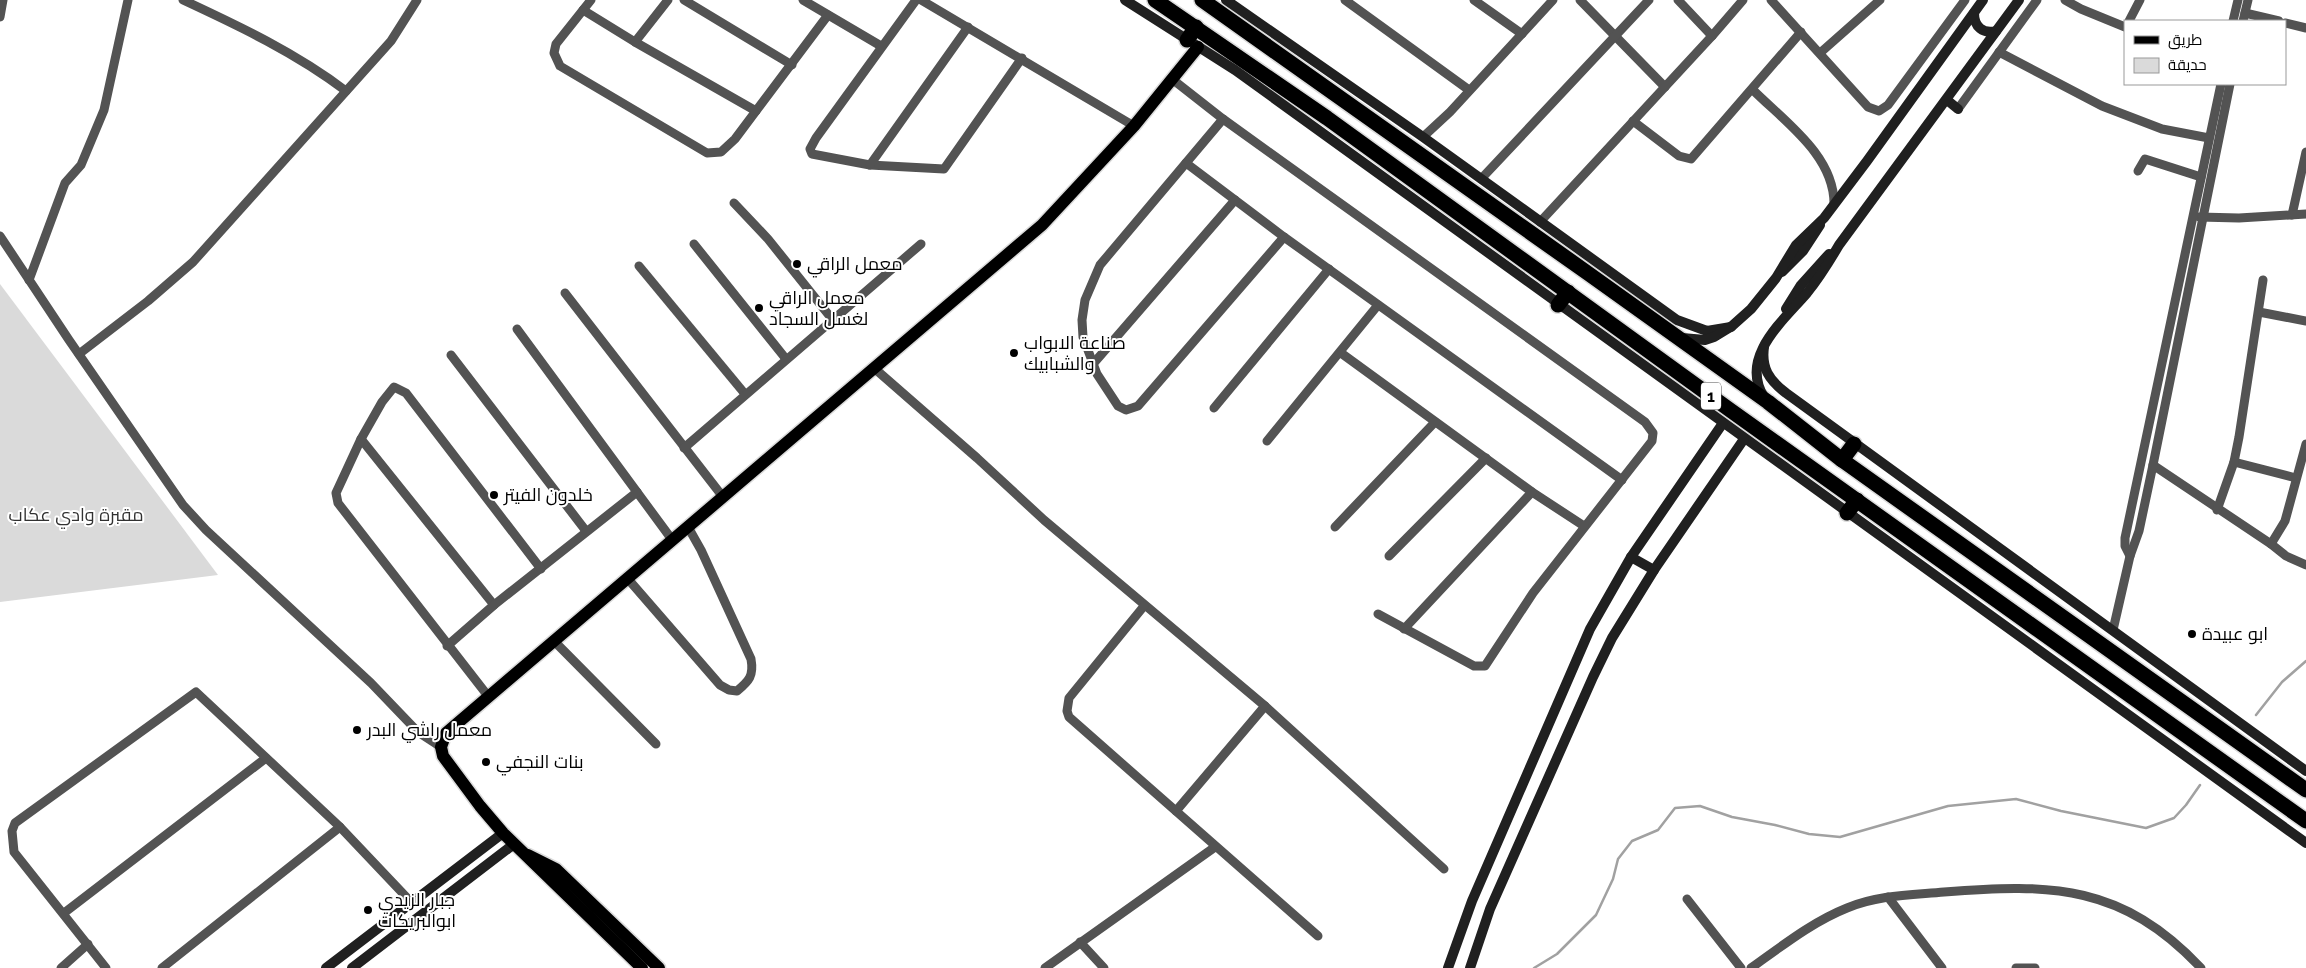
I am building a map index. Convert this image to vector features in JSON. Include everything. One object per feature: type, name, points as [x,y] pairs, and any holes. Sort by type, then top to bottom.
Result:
[{"type":"highway","name":"1","points":[[1155,0],[1327,118],[2306,821]]},
{"type":"highway","name":"1","points":[[1202,0],[1276,42],[1593,268],[1674,335],[1768,402],[1842,460],[2306,790]]},
{"type":"highway","points":[[1192,43],[1196,27]]},
{"type":"highway","points":[[1558,305],[1568,292]]},
{"type":"highway","points":[[1842,460],[1854,444]]},
{"type":"highway","points":[[1848,514],[1857,500]]},
{"type":"highway","points":[[2267,792],[2282,772]]},
{"type":"main road","points":[[1125,0],[1235,70],[1558,305],[2306,843]]},
{"type":"main road","points":[[1226,0],[1276,42],[1422,137],[1540,222],[1593,268],[1686,324],[1707,331],[1731,327]]},
{"type":"main road","points":[[1674,335],[1689,340],[1705,340],[1731,327],[1751,309],[1776,278],[1796,245],[1824,218],[1834,205],[1983,0]]},
{"type":"main road","points":[[1768,402],[1760,391],[1756,376],[1758,359],[1780,321],[1816,280],[1839,245],[2019,0]]},
{"type":"main road","points":[[1974,13],[1976,24],[1980,29],[1985,32],[1996,31]]},
{"type":"main road","points":[[642,968],[503,833],[446,762],[440,747],[443,738],[450,728],[555,642],[1042,225],[1134,126],[1172,79],[1192,43]]},
{"type":"main road","points":[[1947,100],[1958,109]]},
{"type":"main road","points":[[1764,347],[1762,358],[1764,367],[1778,387],[2306,771]]},
{"type":"main road","points":[[1448,968],[1465,918],[1574,661],[1590,629],[1631,557],[1723,423]]},
{"type":"main road","points":[[1470,968],[1490,909],[1592,676],[1612,638],[1654,570],[1744,439]]},
{"type":"main road","points":[[1631,557],[1654,570]]},
{"type":"main road","points":[[326,968],[503,833]]},
{"type":"main road","points":[[352,968],[519,849]]},
{"type":"main road","points":[[519,849],[556,869],[659,968]]},
{"type":"street","points":[[0,16],[3,0]]},
{"type":"street","points":[[29,280],[65,183],[81,165],[104,110],[128,0]]},
{"type":"street","points":[[183,0],[227,20],[285,51],[319,71],[346,91]]},
{"type":"street","points":[[79,354],[148,301],[193,262],[391,41],[417,0]]},
{"type":"street","points":[[591,0],[556,44],[554,53],[560,66],[707,152],[721,152],[735,139],[828,15]]},
{"type":"street","points":[[635,42],[668,0]]},
{"type":"street","points":[[684,0],[792,64]]},
{"type":"street","points":[[803,0],[881,46]]},
{"type":"street","points":[[916,0],[816,138],[810,149],[812,154],[870,165],[944,169],[1022,58]]},
{"type":"street","points":[[920,0],[1022,58],[1134,126]]},
{"type":"street","points":[[1474,0],[1522,34]]},
{"type":"street","points":[[1422,137],[1450,112],[1553,0]]},
{"type":"street","points":[[1580,0],[1665,87]]},
{"type":"street","points":[[1481,179],[1649,0]]},
{"type":"street","points":[[1678,0],[1712,36]]},
{"type":"street","points":[[1540,222],[1743,0]]},
{"type":"street","points":[[1820,53],[1880,0]]},
{"type":"street","points":[[1774,1],[1868,107],[1882,110],[1888,105],[1965,0]]},
{"type":"street","points":[[1958,109],[2037,0]]},
{"type":"street","points":[[2065,0],[2081,9],[2124,27]]},
{"type":"street","points":[[2130,20],[2140,0]]},
{"type":"street","points":[[2233,20],[2238,0]]},
{"type":"street","points":[[2248,0],[2244,17],[2270,20]]},
{"type":"street","points":[[1351,2],[1469,90]]},
{"type":"street","points":[[584,10],[635,42],[756,111]]},
{"type":"street","points":[[2286,23],[2306,28]]},
{"type":"street","points":[[870,165],[968,27]]},
{"type":"street","points":[[1633,121],[1679,156],[1691,159],[1801,32]]},
{"type":"street","points":[[1999,52],[2102,106],[2162,129],[2209,138]]},
{"type":"street","points":[[1172,79],[1223,119],[1645,422],[1653,433],[1652,441],[1533,593],[1484,666],[1474,666],[1378,614]]},
{"type":"street","points":[[2130,556],[2125,546],[2125,538],[2220,85]]},
{"type":"street","points":[[2113,630],[2130,556],[2139,531],[2230,85]]},
{"type":"street","points":[[1752,90],[1822,160],[1833,186],[1834,205]]},
{"type":"street","points":[[1223,119],[1100,265],[1085,300],[1082,320],[1083,337],[1096,374],[1118,406],[1126,410],[1138,406],[1284,237]]},
{"type":"street","points":[[2292,215],[2306,152]]},
{"type":"street","points":[[2138,171],[2145,159],[2201,177]]},
{"type":"street","points":[[1186,163],[1284,237],[1622,480]]},
{"type":"street","points":[[1093,364],[1235,200]]},
{"type":"street","points":[[734,203],[768,239],[832,320]]},
{"type":"street","points":[[2193,217],[2306,214]]},
{"type":"street","points":[[0,236],[183,505],[206,530],[371,684],[418,732],[440,747]]},
{"type":"street","points":[[694,244],[786,359]]},
{"type":"street","points":[[684,448],[921,244]]},
{"type":"street","points":[[639,266],[745,394]]},
{"type":"street","points":[[1214,408],[1329,269]]},
{"type":"street","points":[[2217,510],[2234,462],[2263,280]]},
{"type":"street","points":[[565,293],[723,497]]},
{"type":"street","points":[[1267,441],[1341,353],[1378,305]]},
{"type":"street","points":[[2259,312],[2306,321]]},
{"type":"street","points":[[517,329],[673,541]]},
{"type":"street","points":[[1341,353],[1532,492],[1584,526]]},
{"type":"street","points":[[451,355],[586,531]]},
{"type":"street","points":[[874,368],[977,458],[1044,520],[1264,706],[1444,869]]},
{"type":"street","points":[[488,696],[447,646],[338,503],[336,493],[361,439],[382,402],[394,387],[406,393],[541,569]]},
{"type":"street","points":[[1335,527],[1435,422]]},
{"type":"street","points":[[361,439],[494,605]]},
{"type":"street","points":[[2271,544],[2285,521],[2306,444]]},
{"type":"street","points":[[1389,556],[1486,458]]},
{"type":"street","points":[[2234,462],[2296,478]]},
{"type":"street","points":[[2153,465],[2286,556],[2306,565]]},
{"type":"street","points":[[447,646],[494,605],[637,492]]},
{"type":"street","points":[[1404,629],[1532,492]]},
{"type":"street","points":[[628,579],[720,685],[729,690],[737,690],[748,682],[753,670],[751,659],[701,550],[688,528]]},
{"type":"street","points":[[1144,606],[1069,698],[1067,711],[1069,717],[1318,936]]},
{"type":"street","points":[[555,642],[656,744]]},
{"type":"street","points":[[106,968],[14,852],[12,831],[16,823],[196,692],[340,827],[412,903]]},
{"type":"street","points":[[1176,811],[1264,706]]},
{"type":"street","points":[[64,913],[266,758]]},
{"type":"street","points":[[162,968],[340,827]]},
{"type":"street","points":[[1045,968],[1215,846]]},
{"type":"street","points":[[1751,968],[1791,939],[1847,908],[1888,897],[2026,887],[2078,893],[2120,907],[2163,932],[2202,968]]},
{"type":"street","points":[[1888,897],[1942,968]]},
{"type":"street","points":[[1687,899],[1741,968]]},
{"type":"street","points":[[1080,942],[1104,968]]},
{"type":"street","points":[[61,968],[88,944]]},
{"type":"street","points":[[2016,968],[2035,968]]},
{"type":"green space","name":"مقبرة وادي عكاب","points":[[0,284],[218,575],[0,602]]},
{"type":"waterway","points":[[2256,715],[2282,682],[2306,661]]},
{"type":"waterway","points":[[1534,968],[1557,954],[1596,915],[1613,879],[1618,859],[1632,841],[1658,830],[1675,808],[1700,806],[1732,817],[1809,834],[1840,837],[1948,806],[2016,799],[2061,811],[2146,828],[2174,818],[2200,785]]},
{"type":"place","name":"معمل الراقي","points":[[797,264]]},
{"type":"place","name":"معمل الراقي لغسل السجاد","points":[[759,308]]},
{"type":"place","name":"صناعة الابواب والشبابيك","points":[[1014,353]]},
{"type":"place","name":"خلدون الفيتر","points":[[494,495]]},
{"type":"place","name":"ابو عبيدة","points":[[2192,634]]},
{"type":"place","name":"معمل راشي البدر","points":[[357,730]]},
{"type":"place","name":"بنات النجفي","points":[[486,762]]},
{"type":"place","name":"جبار الزيدي ابوالبريكات","points":[[368,910]]}]
